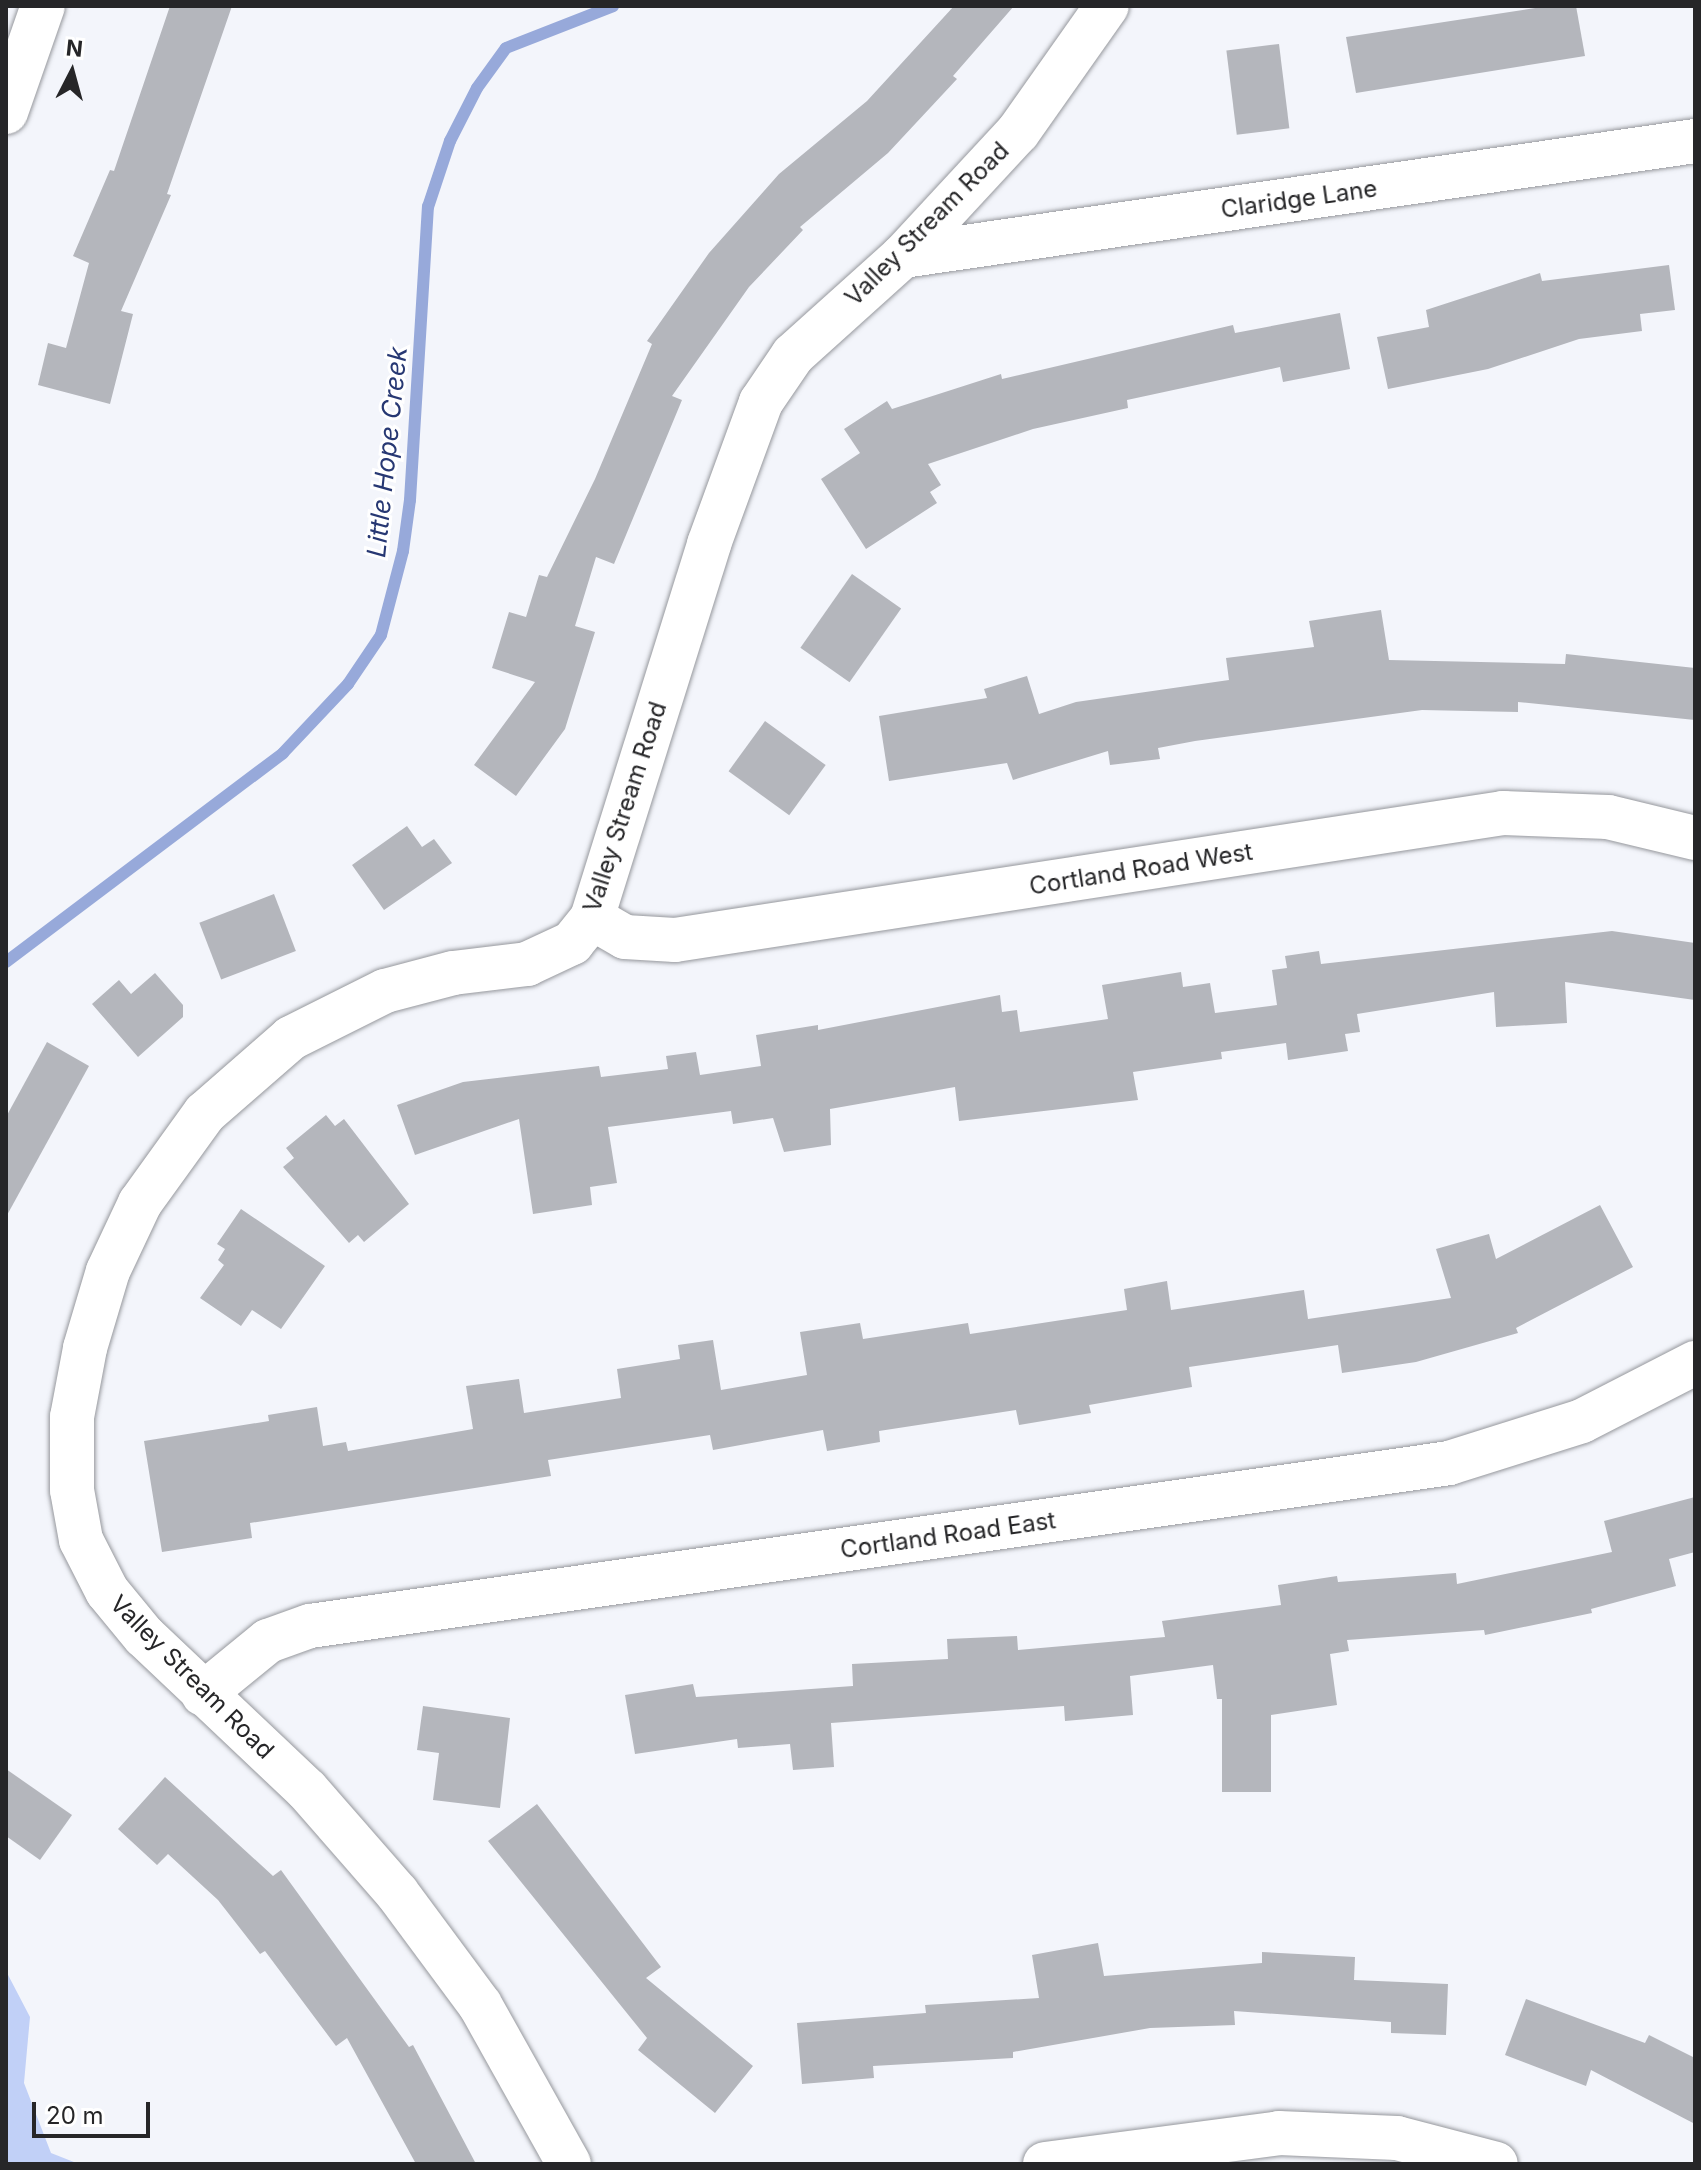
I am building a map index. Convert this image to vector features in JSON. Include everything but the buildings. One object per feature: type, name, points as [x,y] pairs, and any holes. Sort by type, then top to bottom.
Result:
[{"type":"street","points":[[6,112],[43,6]]},
{"type":"street","name":"Valley Stream Road","points":[[569,2164],[480,2005],[397,1893],[307,1790],[203,1694],[107,1591],[81,1540],[72,1490],[72,1417],[85,1348],[108,1271],[140,1203],[205,1113],[291,1038],[385,991],[453,973],[527,964],[572,943],[592,918],[709,544],[761,402],[793,355],[903,256],[1018,132],[1107,6]]},
{"type":"street","name":"Claridge Lane","points":[[903,256],[1695,141]]},
{"type":"street","name":"Cortland Road West","points":[[592,918],[625,937],[675,940],[1503,813],[1608,817],[1695,838]]},
{"type":"street","name":"Cortland Road East","points":[[203,1694],[268,1641],[310,1626],[1449,1463],[1582,1421],[1695,1363]]},
{"type":"street","points":[[1045,2164],[1279,2133],[1397,2138],[1496,2164]]},
{"type":"shaded area","points":[[6,1971],[30,2017],[24,2083],[51,2153],[79,2164],[6,2164]]},
{"type":"waterway","name":"Little Hope Creek","points":[[6,962],[283,753],[348,684],[381,635],[403,551],[410,500],[428,207],[450,141],[477,88],[506,48],[613,6]]}]
